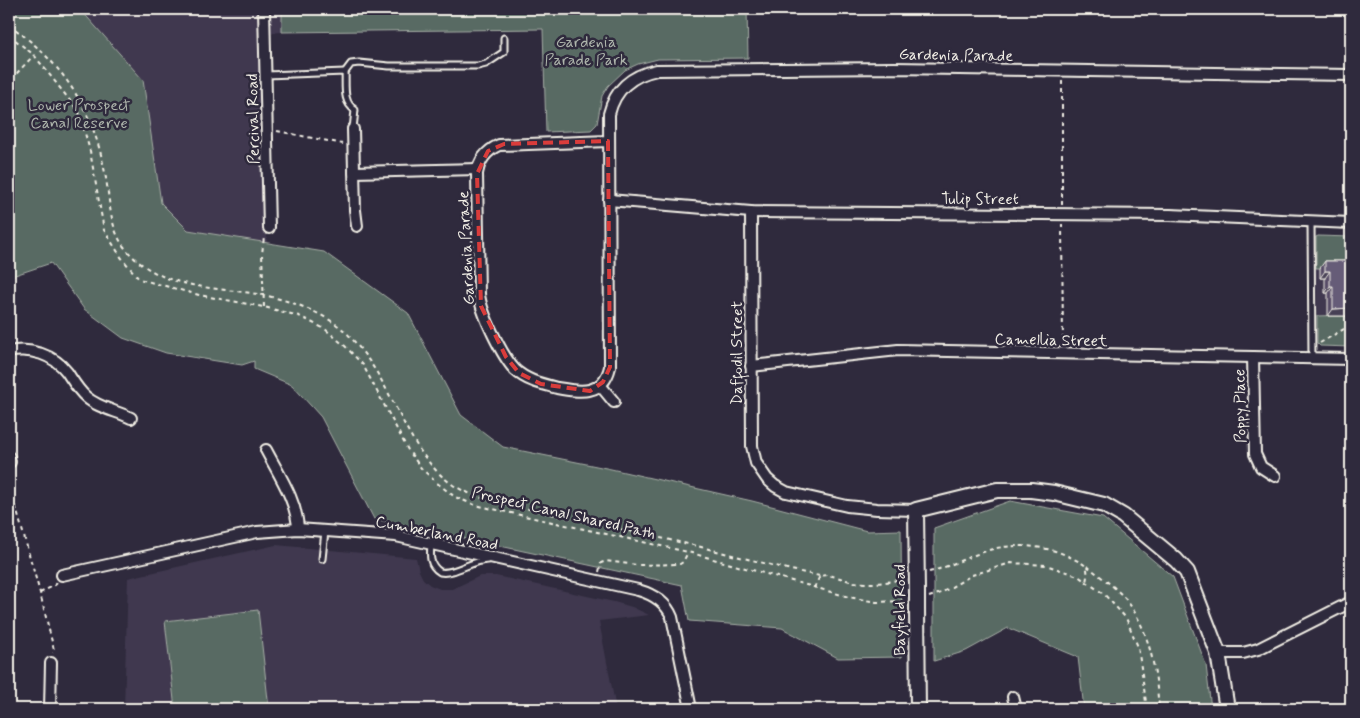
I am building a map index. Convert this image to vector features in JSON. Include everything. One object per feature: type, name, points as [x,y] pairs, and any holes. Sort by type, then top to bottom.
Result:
[{"type":"street","name":"Percival Road","points":[[264,9],[269,228]]},
{"type":"street","name":"Gardenia Parade","points":[[608,141],[504,144],[488,151],[478,169],[480,303],[506,357],[519,373],[541,384],[578,392],[590,390],[600,385],[606,378],[610,367],[609,114],[617,94],[632,79],[656,70],[894,68],[1351,75]]},
{"type":"street","points":[[353,129],[358,226]]},
{"type":"street","points":[[354,172],[478,169]]},
{"type":"street","name":"Tulip Street","points":[[609,200],[751,212],[1170,215],[1351,223]]},
{"type":"street","name":"Daffodil Street","points":[[751,212],[753,452],[759,468],[767,479],[786,492],[847,506],[916,510]]},
{"type":"street","name":"Camellia Street","points":[[751,366],[898,350],[1351,359]]},
{"type":"street","points":[[9,352],[35,352],[52,358],[63,368],[85,397],[96,404],[131,418]]},
{"type":"street","name":"Poppy Place","points":[[1253,357],[1255,454],[1262,466],[1274,476]]},
{"type":"street","points":[[600,385],[614,402]]},
{"type":"street","points":[[266,450],[294,505],[298,519],[298,529]]},
{"type":"street","points":[[916,510],[997,490],[1031,490],[1064,495],[1104,505],[1122,516],[1176,560],[1187,572],[1218,653],[1227,709]]},
{"type":"street","name":"Bayfield Road","points":[[916,510],[917,575],[923,594],[917,609],[918,709]]},
{"type":"street","name":"Cumberland Road","points":[[62,575],[257,532],[298,529],[390,535],[648,593],[661,602],[669,611],[676,631],[691,709]]},
{"type":"street","points":[[1218,653],[1243,653],[1258,649],[1351,602]]},
{"type":"street","points":[[50,709],[51,663]]},
{"type":"street","points":[[1013,697],[1016,709]]},
{"type":"lane","points":[[353,129],[355,110],[347,102],[345,72],[350,64],[359,62],[389,66],[482,65],[504,52],[504,38]]},
{"type":"lane","points":[[266,75],[345,72]]},
{"type":"lane","points":[[1311,222],[1312,359]]},
{"type":"lane","points":[[322,559],[325,531]]},
{"type":"lane","points":[[431,544],[430,558],[432,565],[440,572],[451,572],[481,560],[498,559]]},
{"type":"path","points":[[9,25],[41,50],[59,70],[80,100],[95,132],[104,168],[114,227],[123,246],[141,265],[164,278],[193,285],[264,296],[294,304],[337,325],[354,341],[374,368],[419,449],[435,468],[453,484],[468,493],[488,500],[697,546],[791,570],[820,576],[825,574],[852,581],[870,583],[889,582],[917,575],[939,569],[986,551],[1016,546],[1044,548],[1064,554],[1086,565],[1128,602],[1142,626],[1152,652],[1160,709]]},
{"type":"path","name":"Prospect Canal Shared Path","points":[[9,35],[34,55],[78,112],[90,151],[104,230],[121,257],[139,279],[199,295],[264,307],[299,316],[325,329],[363,365],[408,450],[432,478],[455,497],[476,505],[688,552],[814,588],[876,602],[905,601]]},
{"type":"path","points":[[9,76],[17,73],[34,55]]},
{"type":"path","points":[[267,129],[353,146]]},
{"type":"path","points":[[264,307],[263,238],[269,228]]},
{"type":"path","points":[[1312,347],[1351,325]]},
{"type":"path","points":[[9,483],[54,650],[51,663]]},
{"type":"path","points":[[596,581],[601,563],[606,561],[638,565],[680,564],[688,552]]},
{"type":"path","points":[[923,594],[942,593],[972,575],[1011,563],[1046,565],[1078,576],[1104,594],[1126,618],[1138,647],[1147,709]]},
{"type":"path","points":[[1086,565],[1089,571],[1086,582]]},
{"type":"path","points":[[40,593],[55,586],[62,575]]},
{"type":"path","points":[[814,588],[820,576]]},
{"type":"highlighted area","points":[[608,141],[610,367],[603,382],[590,391],[541,384],[519,373],[506,357],[481,306],[477,174],[488,151],[504,144]]},
{"type":"shaded area","points":[[80,9],[282,9],[282,32],[266,33],[267,243],[188,230],[161,203],[143,80]]},
{"type":"shaded area","points":[[1316,268],[1351,268],[1351,315],[1317,316]]},
{"type":"shaded area","points":[[276,545],[416,558],[423,579],[430,585],[440,589],[452,589],[480,576],[496,576],[614,602],[632,607],[649,615],[599,621],[616,709],[124,709],[128,578]]},
{"type":"green space","name":"Lower Prospect Canal Reserve","points":[[9,9],[80,9],[143,80],[161,203],[188,230],[324,252],[408,313],[461,415],[503,447],[752,501],[867,531],[901,530],[902,657],[838,658],[782,628],[689,621],[682,585],[374,519],[321,417],[292,385],[254,369],[254,361],[242,365],[166,353],[123,338],[84,309],[51,263],[9,277]]},
{"type":"green space","name":"Gardenia Parade Park","points":[[282,9],[747,9],[748,58],[658,59],[638,64],[625,70],[608,86],[602,96],[597,124],[591,130],[546,132],[543,29],[282,32]]},
{"type":"green space","points":[[1316,237],[1351,237],[1351,268],[1316,268]]},
{"type":"green space","points":[[1351,315],[1351,347],[1320,346],[1317,343],[1317,316]]},
{"type":"green space","points":[[1010,501],[1103,518],[1173,577],[1206,665],[1211,709],[1084,709],[1078,657],[1008,628],[966,651],[934,661],[934,528]]},
{"type":"green space","points":[[258,610],[269,709],[175,709],[165,621]]},
{"type":"building","points":[[1325,261],[1351,261],[1351,308],[1333,309],[1333,286],[1330,286],[1330,271],[1325,271]]}]
